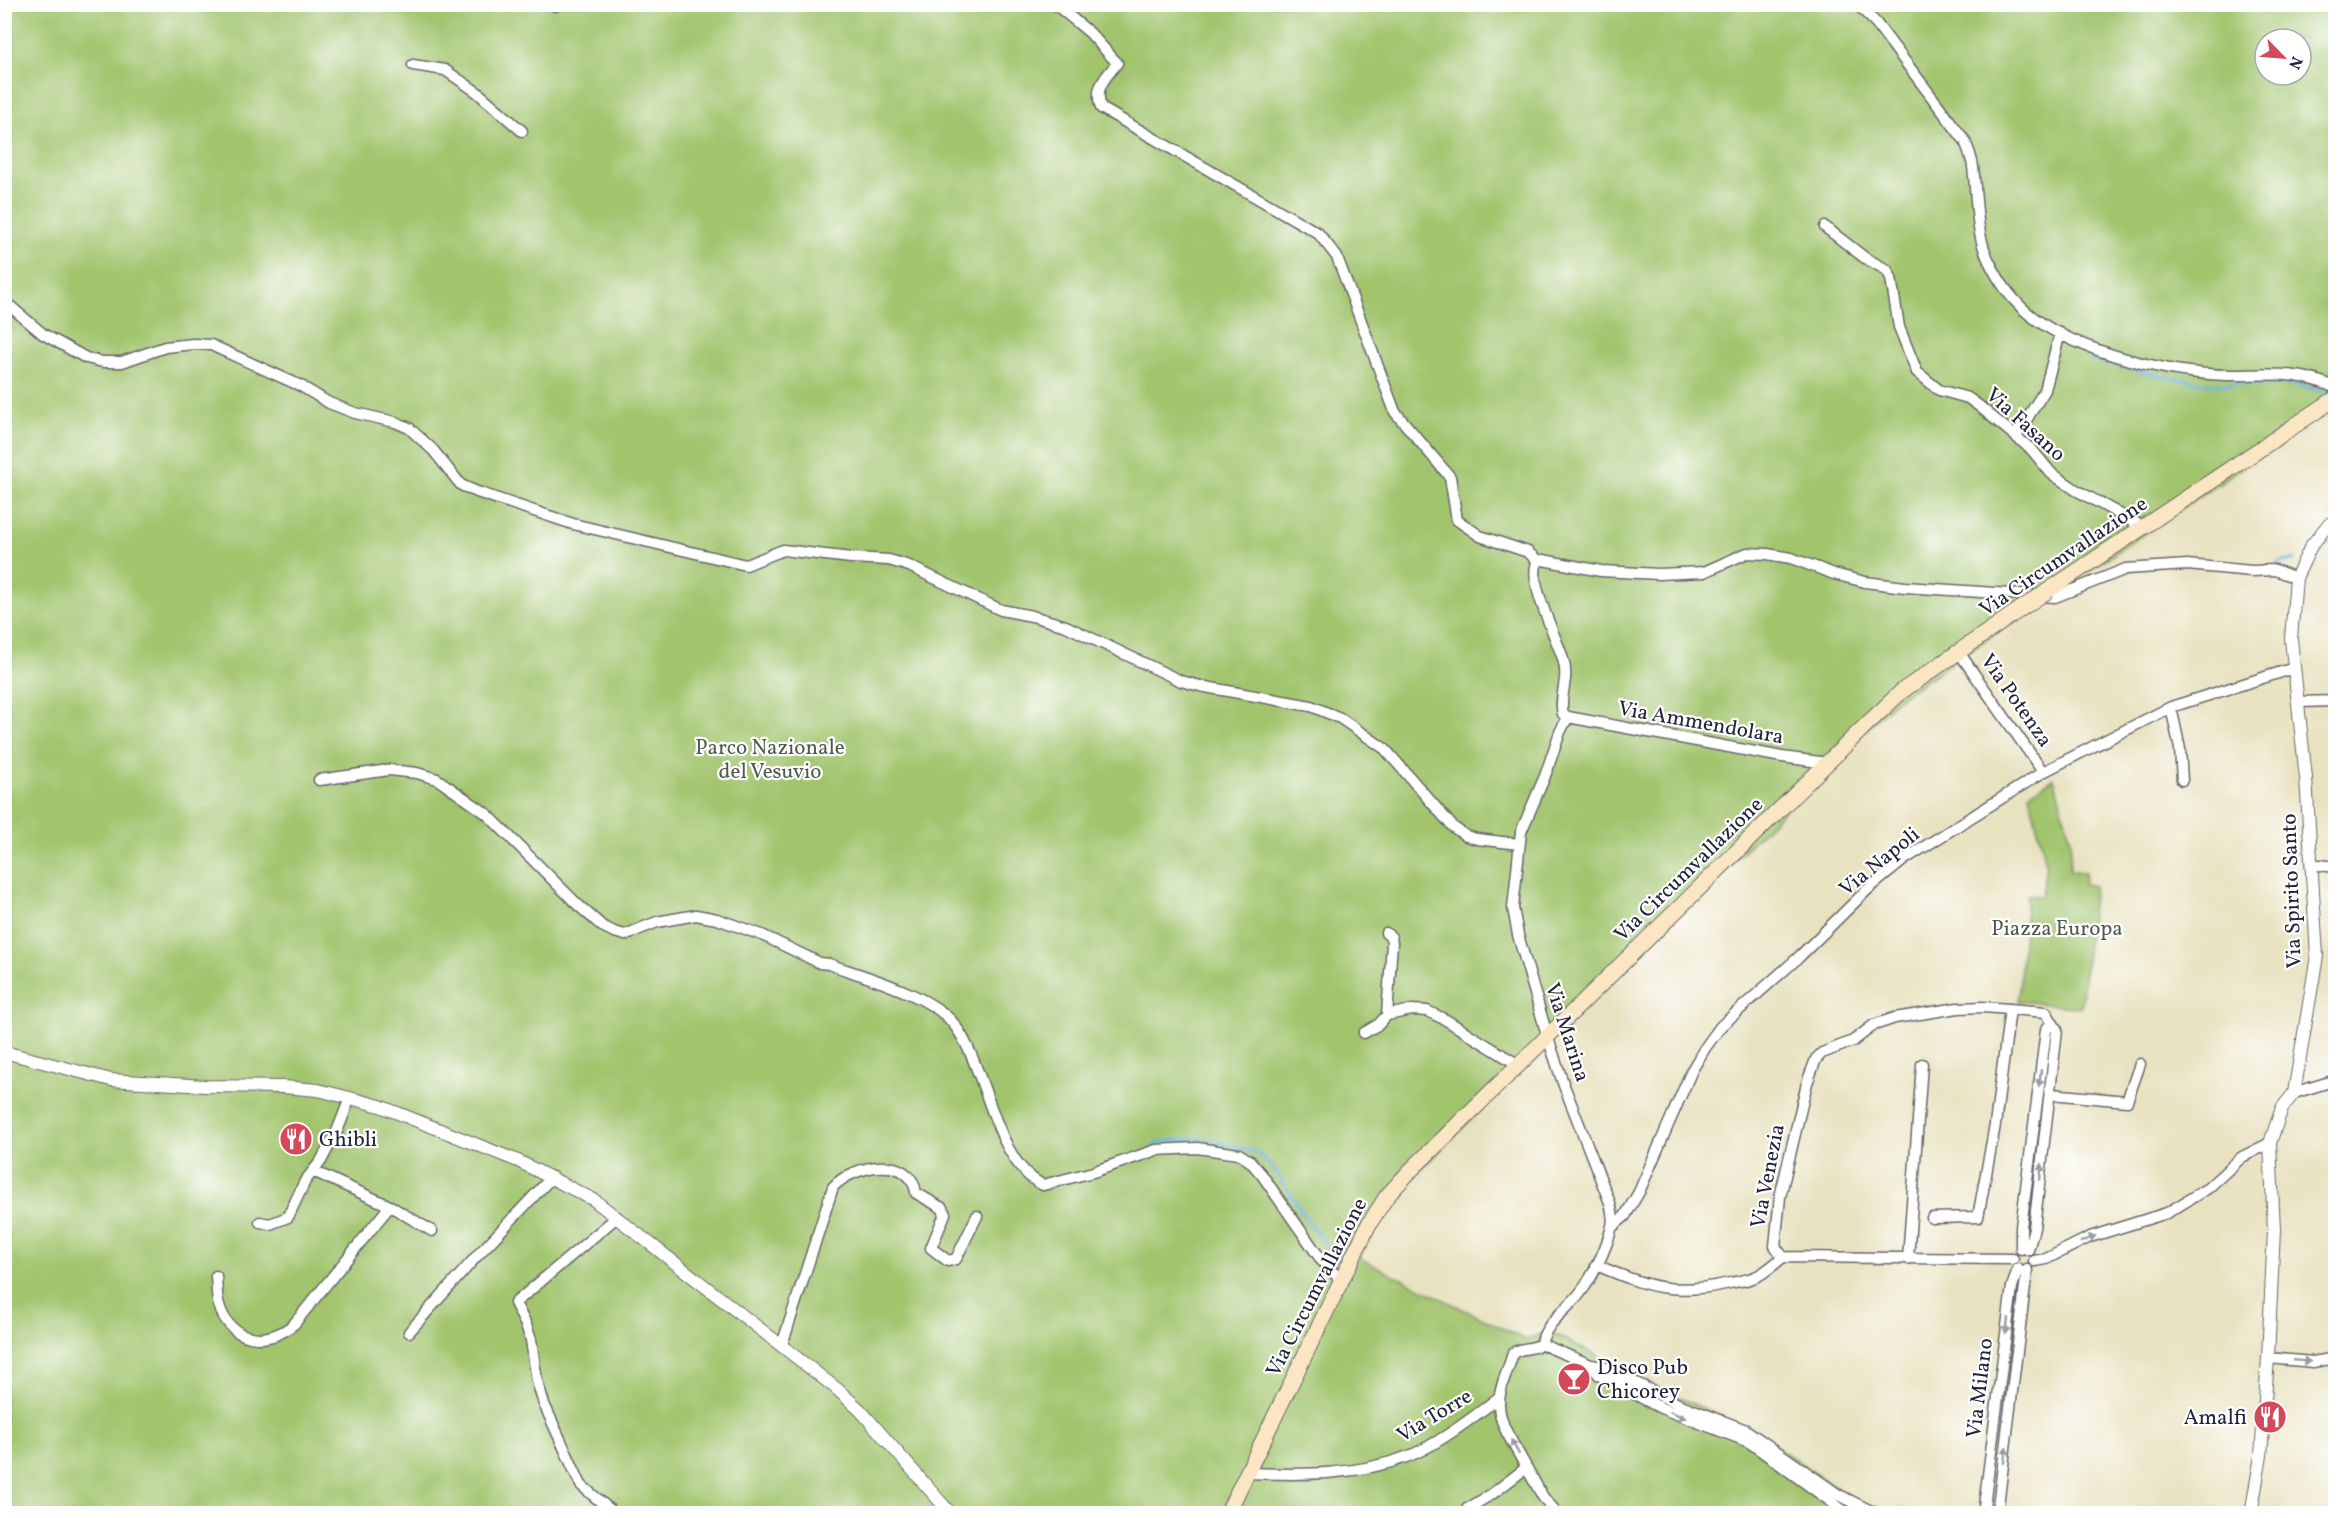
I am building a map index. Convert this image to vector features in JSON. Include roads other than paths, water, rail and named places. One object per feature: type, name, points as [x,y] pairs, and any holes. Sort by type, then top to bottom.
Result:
[{"type":"main road","name":"Via Circumvallazione","points":[[1227,1514],[1369,1224],[1387,1196],[1410,1170],[1827,762],[1902,692],[1958,651],[2336,398]]},
{"type":"street","points":[[1055,4],[1090,33],[1117,63],[1101,83],[1097,95],[1101,108],[1318,233],[1337,257],[1395,412],[1450,477],[1457,520],[1480,536],[1528,552],[1538,561]]},
{"type":"street","points":[[1857,4],[1876,23],[1965,141],[1973,164],[1978,222],[1988,260],[2005,287],[2022,308],[2035,319],[2101,351],[2163,368],[2228,375],[2266,373],[2298,376],[2319,380],[2336,388]]},
{"type":"street","points":[[413,64],[445,70],[477,92],[522,131]]},
{"type":"street","name":"Via Fasano","points":[[1825,227],[1864,258],[1887,270],[1891,278],[1899,327],[1917,372],[1939,390],[1968,399],[2032,450],[2051,473],[2143,527]]},
{"type":"street","points":[[4,301],[43,334],[86,358],[103,362],[122,362],[165,347],[211,345],[301,386],[329,403],[409,428],[433,450],[461,484],[469,489],[573,524],[746,565],[783,550],[890,560],[909,566],[1001,610],[1032,615],[1066,626],[1181,681],[1311,706],[1340,718],[1384,748],[1427,800],[1453,827],[1466,836],[1519,844],[1529,810],[1568,717],[1563,714],[1561,707],[1567,672],[1539,592],[1534,566],[1538,561],[1544,560],[1601,571],[1659,574],[1704,572],[1747,553],[1767,554],[1791,558],[1834,574],[1865,582],[1905,587],[2055,597],[2126,569],[2137,567],[2187,566],[2252,571],[2275,570],[2296,578]]},
{"type":"street","points":[[2016,436],[2045,390],[2060,333]]},
{"type":"street","name":"Via Spirito Santo","points":[[2270,1143],[2282,1108],[2294,1093],[2317,956],[2306,778],[2291,639],[2296,578],[2311,546],[2327,526],[2336,520]]},
{"type":"street","name":"Via Potenza","points":[[1958,651],[2043,772]]},
{"type":"street","name":"Via Napoli","points":[[1612,1227],[1625,1216],[1639,1192],[1692,1070],[1721,1026],[1799,957],[1867,890],[1905,859],[2043,772],[2171,706],[2294,668]]},
{"type":"street","points":[[2298,702],[2336,700]]},
{"type":"street","points":[[2171,706],[2181,749],[2182,780]]},
{"type":"street","name":"Via Ammendolara","points":[[1568,717],[1782,757],[1827,762]]},
{"type":"street","points":[[319,780],[389,770],[417,773],[437,779],[487,814],[578,905],[603,926],[614,932],[625,935],[657,922],[696,915],[717,919],[762,935],[820,963],[829,964],[920,999],[938,1009],[953,1024],[966,1045],[982,1080],[1005,1142],[1013,1157],[1038,1182],[1043,1185],[1093,1172],[1156,1150],[1197,1148],[1239,1154],[1250,1161],[1263,1175],[1322,1261],[1343,1275]]},
{"type":"street","name":"Via Marina","points":[[1519,844],[1513,908],[1518,935],[1563,1083],[1610,1203],[1613,1217],[1612,1227]]},
{"type":"street","points":[[2311,864],[2336,867]]},
{"type":"street","points":[[1386,933],[1392,943],[1387,1015]]},
{"type":"street","name":"Via Venezia","points":[[2010,1009],[1958,1008],[1895,1018],[1874,1025],[1853,1041],[1822,1053],[1815,1059],[1779,1197],[1775,1246],[1783,1257],[1908,1259],[2023,1265],[2046,1259],[2090,1237],[2167,1213],[2208,1188],[2242,1157],[2270,1143]]},
{"type":"street","points":[[1932,1218],[1978,1217],[1995,1125],[2010,1009],[2046,1012],[2057,1030],[2034,1228],[2024,1250],[2015,1253],[2023,1265],[2032,1255],[2024,1250]]},
{"type":"street","points":[[1364,1033],[1379,1024],[1387,1015],[1412,1010],[1427,1011],[1446,1020],[1517,1064]]},
{"type":"street","points":[[2024,1250],[2021,1227],[2046,1030],[2052,1022]]},
{"type":"street","points":[[4,1052],[111,1080],[318,1090],[380,1106],[518,1161],[552,1177],[594,1200],[617,1217],[837,1389],[861,1411],[951,1514]]},
{"type":"street","points":[[1908,1259],[1922,1064]]},
{"type":"street","points":[[2051,1095],[2127,1101],[2140,1064]]},
{"type":"street","points":[[2294,1093],[2336,1080]]},
{"type":"street","points":[[260,1222],[270,1224],[288,1217],[305,1181],[338,1128],[350,1098]]},
{"type":"street","points":[[2251,1514],[2261,1456],[2268,1358],[2274,1230],[2270,1143]]},
{"type":"street","points":[[782,1345],[833,1187],[848,1175],[889,1166],[912,1178],[916,1184],[916,1193],[942,1209],[945,1214],[931,1248],[948,1261],[956,1259],[977,1216]]},
{"type":"street","points":[[313,1171],[390,1206],[432,1231]]},
{"type":"street","points":[[409,1332],[552,1177]]},
{"type":"street","points":[[216,1276],[219,1305],[237,1332],[259,1339],[285,1332],[301,1316],[390,1206]]},
{"type":"street","points":[[615,1514],[581,1485],[544,1404],[537,1382],[531,1340],[515,1303],[617,1217]]},
{"type":"street","points":[[1558,1514],[1543,1497],[1502,1424],[1498,1398],[1514,1353],[1518,1350],[1535,1348],[1541,1344],[1546,1328],[1577,1296],[1596,1265],[1612,1227]]},
{"type":"street","points":[[1596,1265],[1653,1286],[1691,1290],[1750,1279],[1783,1257]]},
{"type":"street","name":"Via Milano","points":[[1983,1514],[2012,1287],[2023,1265]]},
{"type":"street","name":"Via Milano","points":[[1997,1514],[2023,1265]]},
{"type":"street","points":[[1541,1344],[1592,1365],[1599,1376],[1661,1408],[1749,1442],[1852,1511],[1877,1514]]},
{"type":"street","points":[[2268,1358],[2313,1362],[2336,1358]]},
{"type":"street","name":"Via Torre","points":[[1246,1473],[1341,1472],[1409,1456],[1436,1441],[1498,1398]]},
{"type":"street","points":[[1465,1514],[1467,1509],[1492,1494],[1526,1468]]},
{"type":"waterway","points":[[2090,359],[2159,376],[2212,384],[2293,384],[2331,393]]},
{"type":"waterway","points":[[2314,551],[2336,540]]},
{"type":"waterway","points":[[2277,564],[2295,559]]},
{"type":"waterway","points":[[1153,1146],[1165,1141],[1199,1138],[1241,1147],[1259,1154],[1277,1173],[1311,1225],[1341,1262]]},
{"type":"place","name":"Ghibli","points":[[296,1139]]},
{"type":"place","name":"Disco Pub Chicorey","points":[[1574,1379]]},
{"type":"place","name":"Amalfi","points":[[2270,1417]]},
{"type":"park label","name":"Parco Nazionale del Vesuvio","points":[[770,759]]},
{"type":"park label","name":"Piazza Europa","points":[[2057,928]]}]
